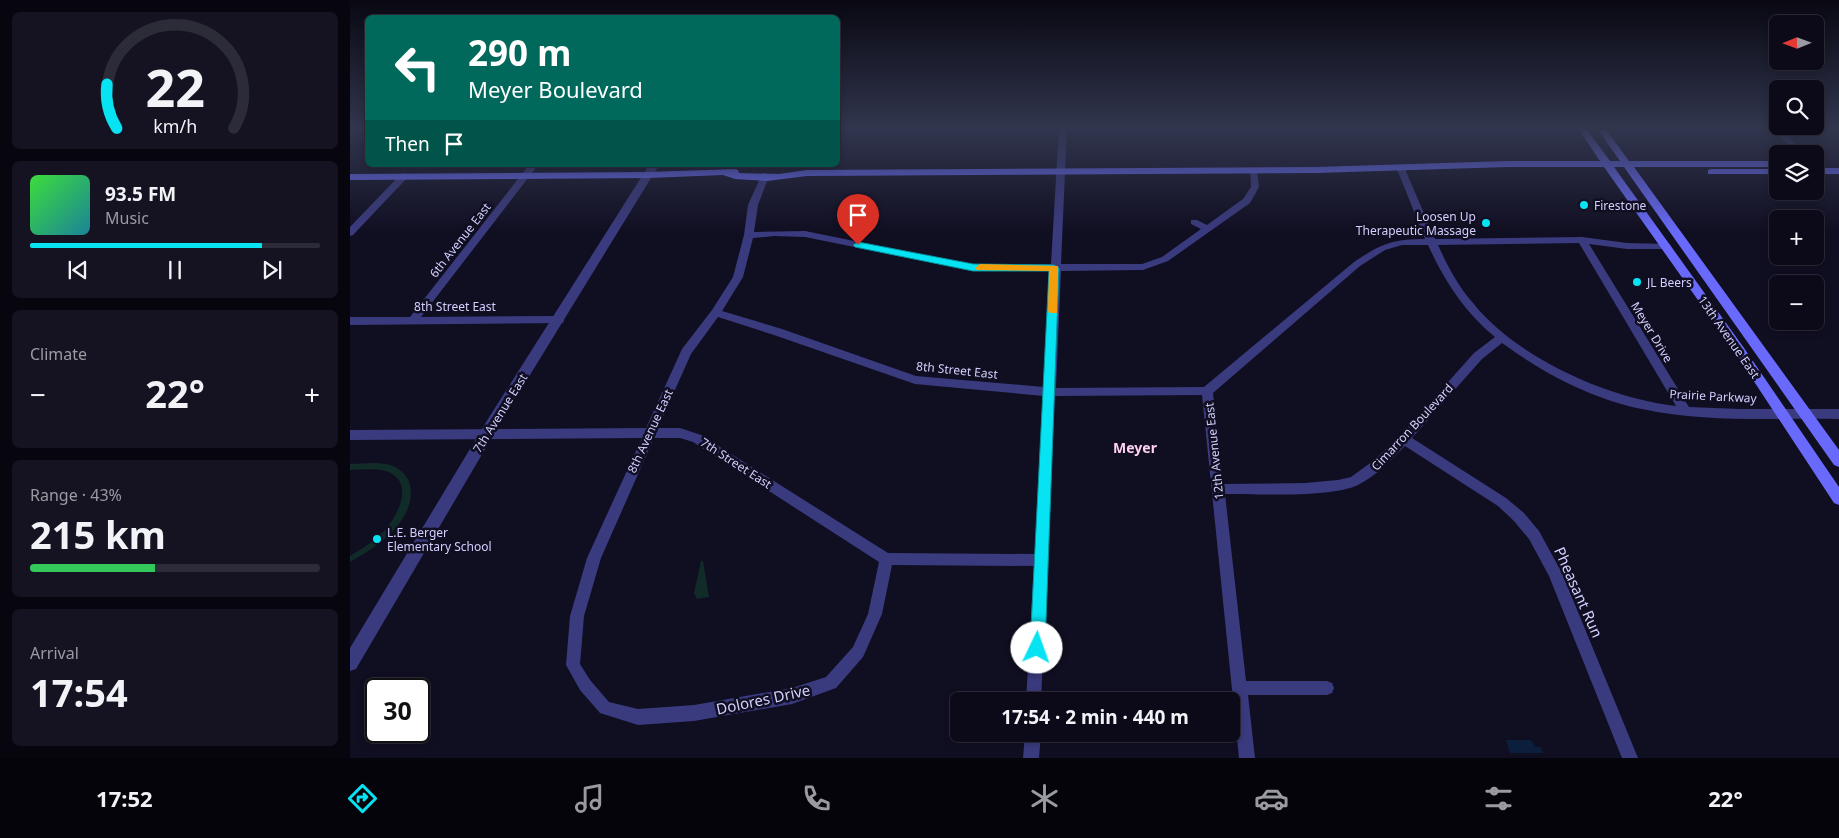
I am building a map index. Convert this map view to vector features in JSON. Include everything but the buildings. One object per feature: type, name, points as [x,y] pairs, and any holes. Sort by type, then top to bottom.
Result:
[{"type":"main road","name":"13th Avenue East","points":[[1608,162],[1839,499]]},
{"type":"main road","name":"13th Avenue East","points":[[1625,162],[1839,461]]},
{"type":"main road","points":[[1629,168],[1769,164]]},
{"type":"main road","points":[[1824,167],[1839,164]]},
{"type":"main road","points":[[350,176],[526,175],[651,170],[737,176],[798,176],[807,173],[1401,169],[1421,171],[1611,167],[1769,172]]},
{"type":"main road","points":[[1824,169],[1839,171]]},
{"type":"main road","points":[[727,174],[768,170],[800,170],[807,173]]},
{"type":"street","points":[[1035,692],[1061,162]]},
{"type":"street","name":"6th Avenue East","points":[[413,320],[532,167]]},
{"type":"street","name":"Prairie Parkway","points":[[1401,169],[1446,271],[1463,299],[1501,338],[1544,366],[1590,388],[1641,405],[1685,411],[1839,414]]},
{"type":"street","name":"7th Avenue East","points":[[350,663],[487,433],[651,170]]},
{"type":"street","points":[[749,235],[774,233],[805,234],[973,268],[1143,267],[1165,259],[1247,201],[1253,194],[1255,187],[1253,170]]},
{"type":"street","points":[[350,233],[404,176]]},
{"type":"street","name":"8th Avenue East","points":[[593,694],[573,665],[577,616],[594,558],[686,352],[716,313],[738,277],[749,235],[753,205],[765,176]]},
{"type":"street","points":[[1194,222],[1208,229]]},
{"type":"street","name":"12th Avenue East","points":[[1246,758],[1207,391],[1362,259],[1382,248],[1402,242],[1433,241],[1582,240],[1627,246],[1666,246]]},
{"type":"street","name":"Meyer Drive","points":[[1582,240],[1685,411]]},
{"type":"street","name":"8th Street East","points":[[716,313],[778,332],[915,380],[1050,392],[1207,391]]},
{"type":"street","name":"8th Street East","points":[[350,321],[559,320]]},
{"type":"street","name":"Cimarron Boulevard","points":[[1218,489],[1305,488],[1338,485],[1354,481],[1367,474],[1404,439],[1478,356],[1501,338]]},
{"type":"street","name":"7th Street East","points":[[350,435],[680,433],[697,438],[886,559]]},
{"type":"street","name":"Pheasant Run","points":[[1404,439],[1502,502],[1534,535],[1556,573],[1630,758]]},
{"type":"street","points":[[886,559],[1042,560]]},
{"type":"street","name":"Dolores Drive","points":[[593,694],[605,708],[638,717],[694,713],[792,696],[831,683],[858,652],[875,614],[886,559]]},
{"type":"street","points":[[1239,688],[1328,688]]},
{"type":"street","points":[[1031,758],[1032,742]]},
{"type":"green space","points":[[381,463],[397,468],[409,481],[411,498],[401,521],[393,531],[372,549],[350,562],[350,556],[372,541],[389,525],[398,510],[402,494],[398,479],[392,474],[377,470],[350,470],[350,464]]},
{"type":"green space","points":[[701,561],[703,561],[709,597],[697,599],[694,593]]},
{"type":"water","points":[[1506,740],[1531,740],[1535,746],[1533,747],[1541,747],[1543,753],[1510,753]]},
{"type":"slow traffic","points":[[980,268],[1054,268],[1053,310]]},
{"type":"place","name":"Firestone","points":[[1584,205]]},
{"type":"place","name":"Loosen Up Therapeutic Massage","points":[[1486,223]]},
{"type":"place","name":"JL Beers","points":[[1637,282]]},
{"type":"place","name":"L.E. Berger Elementary School","points":[[377,539]]},
{"type":"district","name":"Meyer","points":[[1135,447]]},
{"type":"route","points":[[858,245],[973,268],[1054,268],[1050,392],[1037,648]]}]
